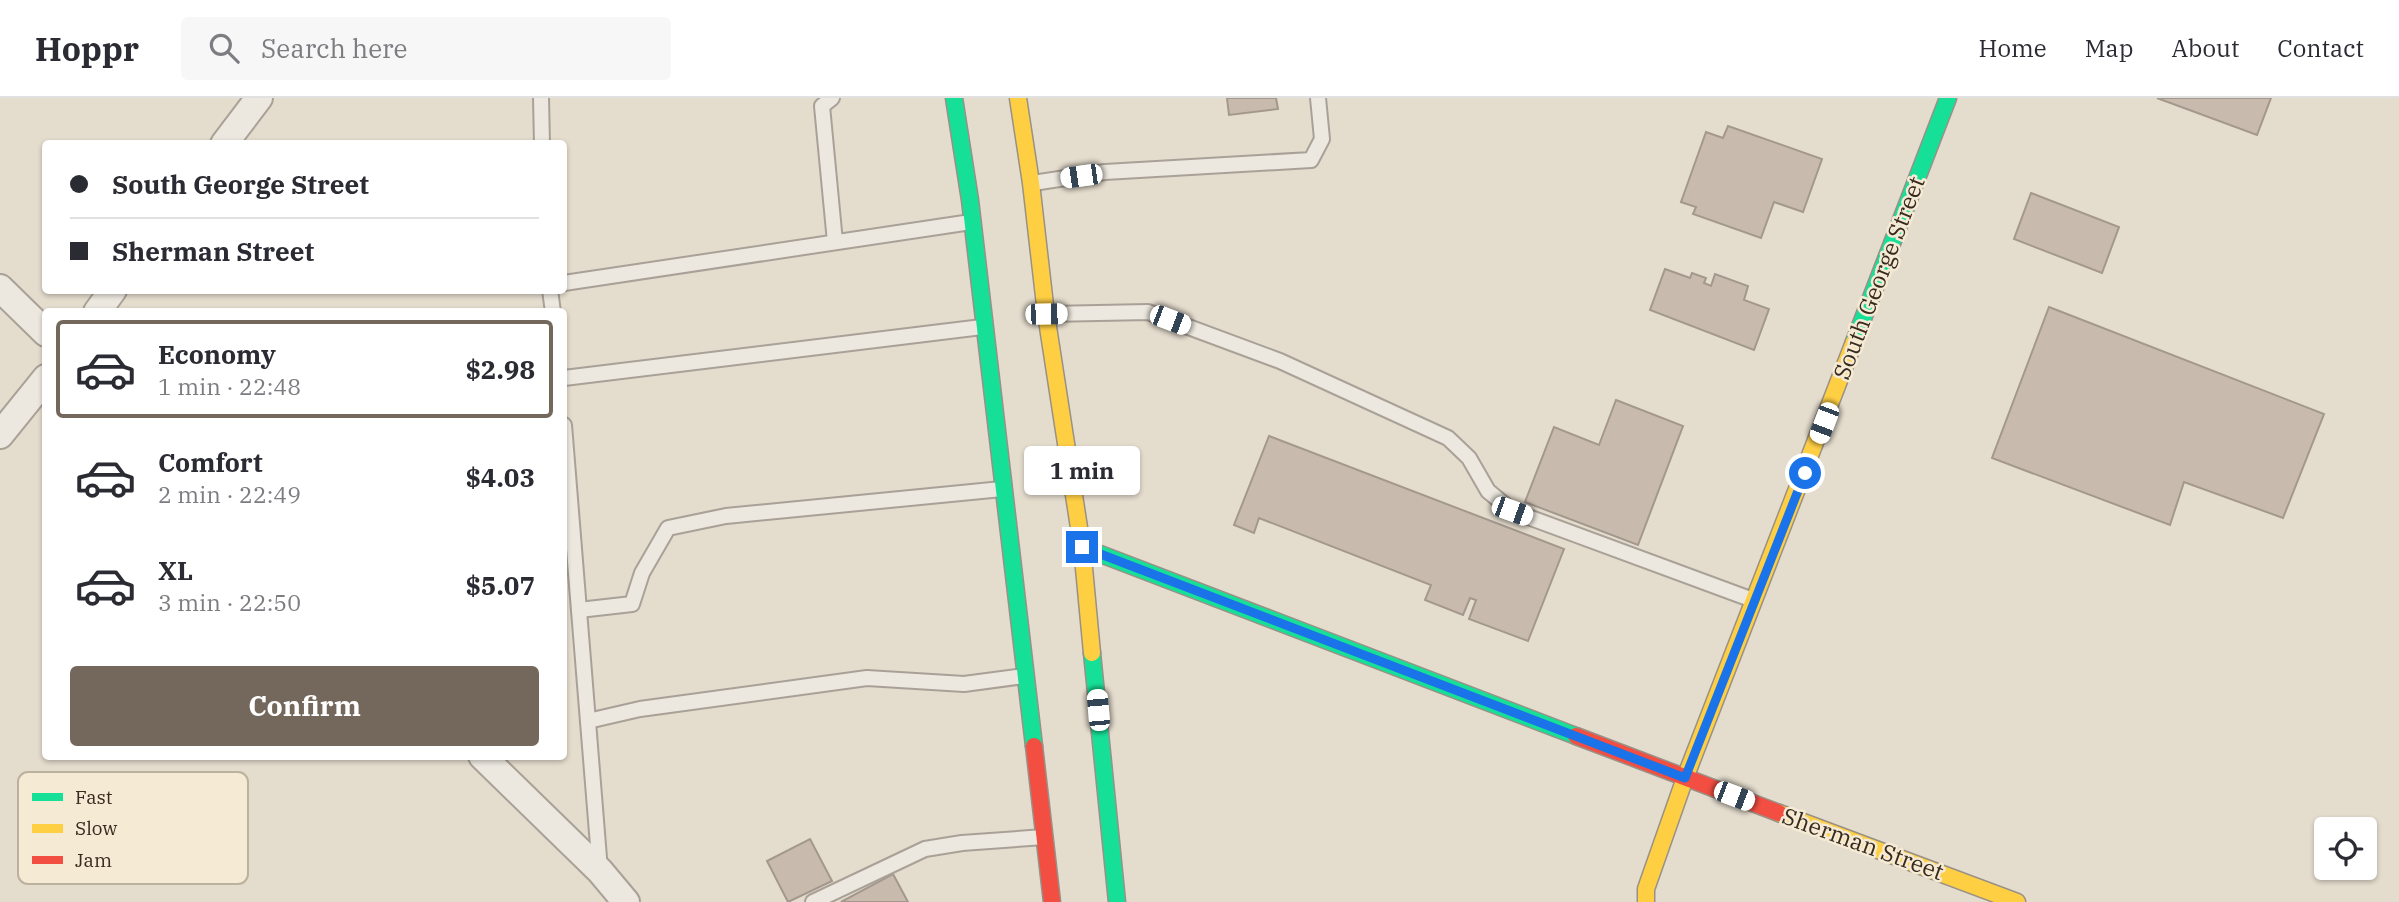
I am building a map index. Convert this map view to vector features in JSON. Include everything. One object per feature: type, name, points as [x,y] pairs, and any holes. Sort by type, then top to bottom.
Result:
[{"type":"main road","points":[[954,98],[985,327],[1052,902]]},
{"type":"main road","points":[[1018,98],[1046,314],[1082,547],[1117,902]]},
{"type":"main road","name":"South George Street","points":[[1635,902],[1646,896],[1685,778],[1948,98]]},
{"type":"main road","name":"Sherman Street","points":[[1082,547],[2017,902]]},
{"type":"street","points":[[228,140],[259,98]]},
{"type":"street","points":[[0,288],[42,329]]},
{"type":"street","points":[[0,435],[42,383]]},
{"type":"street","points":[[486,760],[600,871],[626,902]]},
{"type":"lane","points":[[541,98],[542,140]]},
{"type":"lane","points":[[832,98],[822,106],[835,242]]},
{"type":"lane","points":[[1031,183],[1105,172],[1311,160],[1322,139],[1318,98]]},
{"type":"lane","points":[[567,283],[972,222]]},
{"type":"lane","points":[[1046,314],[1148,312],[1280,362],[1448,438],[1469,458],[1488,491],[1512,511],[1754,600]]},
{"type":"lane","points":[[567,378],[985,327]]},
{"type":"lane","points":[[567,462],[600,871]]},
{"type":"lane","points":[[579,610],[632,604],[642,573],[668,528],[726,516],[1004,489]]},
{"type":"lane","points":[[588,721],[640,709],[867,678],[964,684],[1026,675]]},
{"type":"lane","points":[[813,902],[925,849],[962,843],[1045,837]]},
{"type":"building","points":[[1227,98],[1276,98],[1278,109],[1229,115]]},
{"type":"building","points":[[2157,98],[2271,98],[2257,135]]},
{"type":"building","points":[[1728,126],[1822,159],[1803,212],[1774,202],[1761,238],[1693,214],[1696,207],[1681,202],[1706,132],[1723,138]]},
{"type":"building","points":[[2031,193],[2119,227],[2102,273],[2014,239]]},
{"type":"building","points":[[1665,269],[1690,278],[1692,273],[1706,278],[1704,283],[1711,286],[1715,274],[1748,286],[1744,300],[1769,309],[1754,350],[1650,310]]},
{"type":"building","points":[[2049,307],[2324,414],[2283,518],[2184,482],[2170,525],[1992,458]]},
{"type":"building","points":[[1616,400],[1683,426],[1638,545],[1525,502],[1554,427],[1599,445]]},
{"type":"building","points":[[1269,436],[1564,549],[1528,641],[1469,619],[1476,600],[1470,598],[1463,615],[1425,600],[1431,585],[1259,518],[1254,533],[1234,525]]},
{"type":"building","points":[[810,839],[832,881],[788,902],[767,861]]},
{"type":"building","points":[[893,874],[908,902],[841,902]]},
{"type":"traffic: fast","points":[[954,98],[970,200],[1034,746]]},
{"type":"traffic: fast","points":[[1854,342],[1948,98]]},
{"type":"traffic: fast","points":[[1082,547],[1576,736]]},
{"type":"traffic: fast","points":[[1092,653],[1117,902]]},
{"type":"traffic: slow","points":[[1018,98],[1046,314],[1082,547],[1092,653]]},
{"type":"traffic: slow","points":[[1646,902],[1646,889],[1685,778],[1854,342]]},
{"type":"traffic: slow","points":[[1779,813],[2017,902]]},
{"type":"traffic: jam","points":[[1576,736],[1779,813]]},
{"type":"traffic: jam","points":[[1034,746],[1052,902]]},
{"type":"route","points":[[1082,547],[1685,778],[1805,473]]}]
